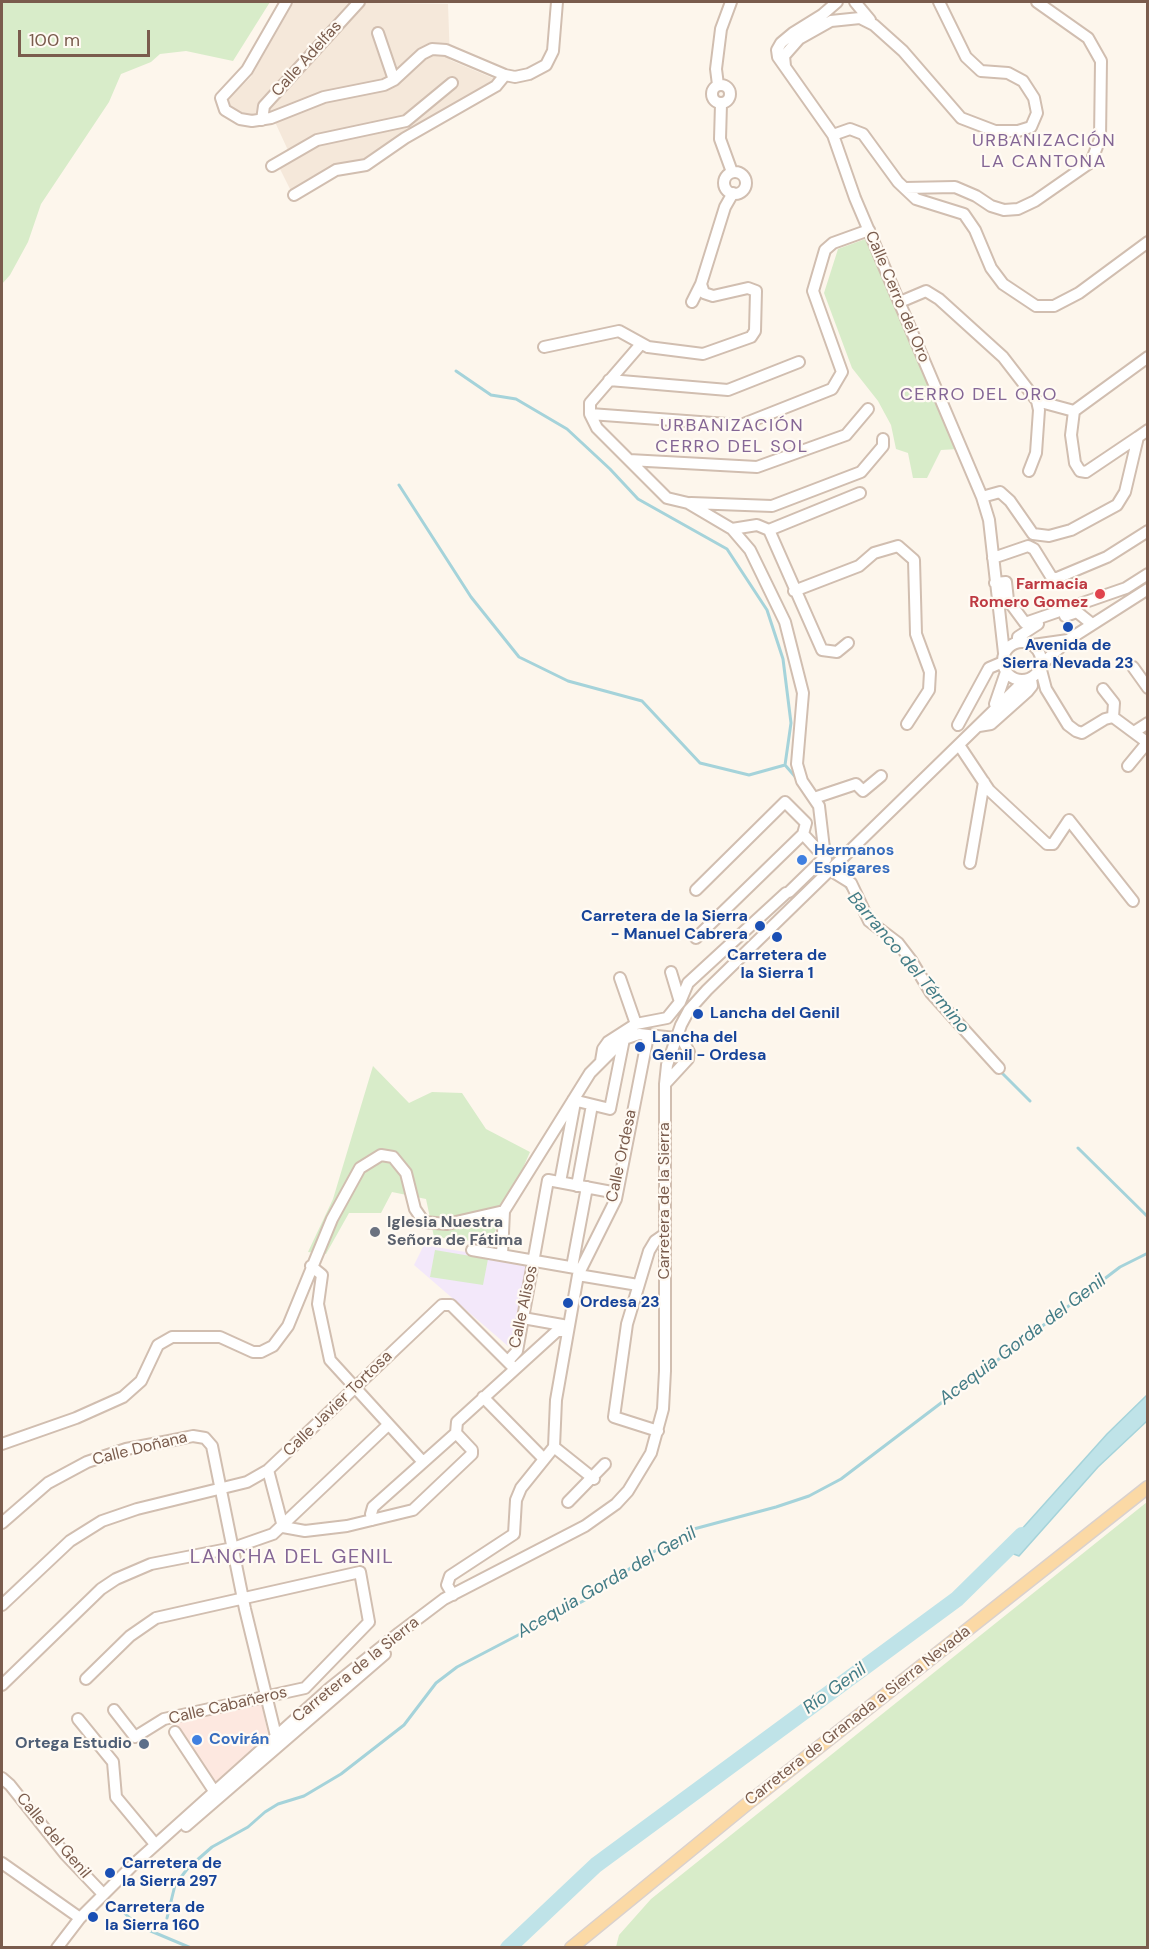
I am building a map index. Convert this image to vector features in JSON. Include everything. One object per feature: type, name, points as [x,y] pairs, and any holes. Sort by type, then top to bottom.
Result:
[{"type":"main road","name":"Carretera de Granada a Sierra Nevada","points":[[571,1947],[756,1796],[1148,1487]]},
{"type":"street","points":[[286,2],[247,70],[221,98],[222,107],[234,116],[245,120],[262,120],[317,99],[384,85],[394,80],[428,50],[438,49],[505,75],[515,77],[530,74],[540,70],[551,58],[556,36],[557,2]]},
{"type":"street","name":"Calle Adelfas","points":[[262,120],[264,106],[359,2]]},
{"type":"street","points":[[730,2],[721,29],[716,69],[718,85],[727,87],[730,93],[727,102],[721,104],[720,139],[732,172]]},
{"type":"street","points":[[785,67],[778,57],[777,50],[781,43],[837,2]]},
{"type":"street","points":[[845,18],[850,13],[853,2]]},
{"type":"street","points":[[853,2],[903,51],[961,118],[995,131],[1018,131],[1031,127],[1037,113],[1034,98],[1023,81],[1008,73],[981,71],[966,57],[939,2]]},
{"type":"street","points":[[904,188],[955,187],[976,196],[991,206],[1004,210],[1018,209],[1035,201],[1091,162],[1100,139],[1101,61],[1088,38],[1037,2]]},
{"type":"street","points":[[785,67],[784,56],[799,39],[831,21],[860,18],[874,25]]},
{"type":"street","points":[[378,33],[394,80]]},
{"type":"street","name":"Calle Cerro del Oro","points":[[785,67],[832,135],[869,230],[982,496],[989,520],[1005,662]]},
{"type":"street","points":[[294,195],[336,170],[366,165],[435,120],[496,86],[505,75]]},
{"type":"street","points":[[272,166],[317,140],[406,121],[452,83]]},
{"type":"street","points":[[423,106],[435,120]]},
{"type":"street","points":[[832,135],[850,129],[863,134],[904,188],[916,199],[964,214],[975,230],[991,268],[1003,284],[1036,306],[1054,306],[1078,293],[1148,242]]},
{"type":"street","points":[[732,172],[739,173],[746,180],[743,190],[733,193],[727,190],[725,183],[732,172]]},
{"type":"street","points":[[692,302],[701,284],[725,207],[733,193]]},
{"type":"street","points":[[590,414],[741,425],[832,389],[842,372],[813,291],[825,250],[833,243],[869,230]]},
{"type":"street","points":[[544,347],[614,331],[625,333],[641,345],[708,354],[751,337],[755,331],[756,291],[748,288],[713,296],[704,293],[701,284]]},
{"type":"street","points":[[900,302],[926,291],[939,299],[1002,357],[1036,401],[1039,410],[1036,453],[1029,471]]},
{"type":"street","points":[[641,345],[590,403],[590,414],[597,428],[668,498],[688,503],[772,506],[861,472],[883,446],[883,439]]},
{"type":"street","points":[[1148,357],[1074,411],[1071,435],[1075,463],[1080,471],[1086,472],[1148,430]]},
{"type":"street","points":[[609,380],[728,390],[799,362]]},
{"type":"street","points":[[1036,401],[1074,411]]},
{"type":"street","points":[[628,460],[757,467],[846,435],[868,409]]},
{"type":"street","points":[[982,496],[1000,492],[1010,501],[1033,534],[1049,536],[1071,530],[1117,505],[1125,492],[1138,437]]},
{"type":"street","points":[[732,529],[757,525],[769,530],[860,493]]},
{"type":"street","points":[[688,503],[732,529],[750,550],[785,622],[803,693],[796,764],[802,781],[819,806],[825,857],[830,870],[851,883],[869,921],[898,944],[911,960],[931,993],[999,1068]]},
{"type":"street","points":[[769,530],[822,650],[837,652],[848,643]]},
{"type":"street","points":[[993,558],[1028,546],[1034,549],[1052,578],[1057,578],[1107,557],[1148,531]]},
{"type":"street","points":[[794,591],[859,566],[874,554],[897,546],[914,560],[916,634],[930,672],[929,690],[907,724]]},
{"type":"street","points":[[995,583],[1006,582],[1008,600],[1025,623],[1126,588],[1148,574]]},
{"type":"street","points":[[979,726],[1068,640],[1148,589]]},
{"type":"street","points":[[993,710],[1005,662],[1018,637],[1031,626],[1077,612],[1092,624]]},
{"type":"street","name":"Calle Cerro del Oro","points":[[1001,621],[1017,642]]},
{"type":"street","points":[[1017,642],[1033,645],[1068,640]]},
{"type":"street","points":[[979,726],[991,724],[1032,686],[1040,654],[1033,645]]},
{"type":"street","points":[[1005,662],[1014,678],[1034,674]]},
{"type":"street","points":[[958,725],[989,668],[1005,662]]},
{"type":"street","points":[[1133,667],[1148,688]]},
{"type":"street","points":[[1034,674],[1068,725],[1076,731],[1082,733],[1105,718],[1113,717],[1147,743],[1128,766]]},
{"type":"street","points":[[1103,689],[1114,703],[1113,717]]},
{"type":"street","points":[[1134,732],[1148,723]]},
{"type":"street","name":"Carretera de la Sierra","points":[[57,1947],[80,1918],[155,1844],[276,1736],[399,1633],[453,1595],[585,1526],[616,1504],[640,1473],[658,1431],[665,1371],[665,1084],[675,1038],[689,1010],[979,726]]},
{"type":"street","points":[[959,745],[984,782],[1047,844],[1053,844],[1069,820],[1133,901]]},
{"type":"street","points":[[814,798],[856,784],[863,791],[880,776]]},
{"type":"street","points":[[969,863],[984,782]]},
{"type":"street","points":[[696,890],[785,802],[806,823],[803,834],[696,938]]},
{"type":"street","points":[[803,834],[825,857]]},
{"type":"street","points":[[601,1061],[603,1049],[608,1042],[636,1024],[667,1018],[680,1002],[688,983],[825,857]]},
{"type":"street","points":[[671,972],[680,1002]]},
{"type":"street","points":[[620,978],[636,1024]]},
{"type":"street","points":[[502,1255],[504,1211],[601,1061],[624,1039],[633,1035],[675,1038],[687,1045],[688,1059],[665,1084]]},
{"type":"street","name":"Calle Ordesa","points":[[554,1447],[556,1400],[577,1270],[617,1193],[648,1036]]},
{"type":"street","points":[[574,1101],[610,1108],[624,1039]]},
{"type":"street","points":[[574,1101],[560,1182],[617,1193]]},
{"type":"street","points":[[577,1270],[582,1186],[592,1105]]},
{"type":"street","points":[[2,1444],[76,1418],[123,1396],[141,1381],[158,1345],[172,1337],[207,1335],[230,1341],[248,1350],[267,1350],[280,1338],[288,1326],[332,1219],[360,1168],[381,1155],[393,1157],[406,1173],[415,1209],[424,1222],[447,1224],[504,1211]]},
{"type":"street","name":"Calle Alisos","points":[[511,1364],[518,1351],[548,1180],[560,1182]]},
{"type":"street","points":[[658,1431],[614,1417],[627,1324],[649,1251],[655,1241],[664,1234]]},
{"type":"street","points":[[472,1250],[534,1260],[638,1286]]},
{"type":"street","points":[[311,1266],[322,1275],[318,1304],[330,1360],[423,1462]]},
{"type":"street","name":"Calle Javier Tortosa","points":[[2,1605],[70,1541],[102,1521],[137,1509],[247,1482],[268,1470],[442,1305],[447,1304],[511,1364]]},
{"type":"street","points":[[523,1318],[567,1328]]},
{"type":"street","points":[[372,1520],[370,1514],[373,1507],[456,1433],[457,1422],[483,1397],[511,1364],[557,1331],[567,1328]]},
{"type":"street","points":[[483,1397],[544,1459]]},
{"type":"street","points":[[2,1685],[101,1590],[116,1579],[151,1564],[259,1541],[283,1527],[388,1425]]},
{"type":"street","points":[[283,1527],[305,1531],[347,1526],[413,1510],[472,1454],[472,1449],[456,1433]]},
{"type":"street","name":"Calle Doñana","points":[[2,1523],[48,1483],[87,1462],[126,1449],[193,1436],[205,1438],[212,1446],[243,1598],[276,1736]]},
{"type":"street","points":[[453,1595],[447,1585],[450,1576],[514,1534],[516,1500],[530,1476],[554,1447],[594,1479]]},
{"type":"street","points":[[568,1502],[594,1479],[605,1464]]},
{"type":"street","points":[[268,1470],[283,1527]]},
{"type":"street","name":"Calle Cabañeros","points":[[114,1710],[135,1737],[265,1696],[305,1688],[369,1622],[360,1572],[243,1598]]},
{"type":"street","name":"Carretera de la Sierra","points":[[129,1871],[136,1869],[453,1595]]},
{"type":"street","points":[[86,1679],[130,1636],[156,1618],[243,1598]]},
{"type":"street","points":[[250,1771],[257,1759],[272,1746],[276,1736],[286,1733],[305,1717],[318,1711]]},
{"type":"street","points":[[78,1719],[113,1762],[116,1770],[116,1797],[155,1844]]},
{"type":"street","points":[[170,1726],[214,1791]]},
{"type":"street","name":"Calle del Genil","points":[[2,1778],[65,1854],[104,1894]]},
{"type":"street","points":[[2,1863],[80,1918]]},
{"type":"shaded area","points":[[294,2],[448,4],[450,60],[495,79],[409,130],[363,162],[291,191],[279,167],[292,159],[275,122],[249,116],[229,106],[228,99],[251,77]]},
{"type":"shaded area","points":[[424,1245],[531,1263],[515,1345],[509,1347],[414,1265]]},
{"type":"shaded area","points":[[261,1702],[269,1739],[217,1786],[172,1722]]},
{"type":"green space","points":[[2,2],[270,2],[233,61],[186,51],[160,54],[151,62],[121,74],[109,102],[41,204],[28,242],[10,275],[2,284]]},
{"type":"green space","points":[[868,238],[958,449],[941,450],[927,478],[913,478],[908,453],[896,449],[891,425],[878,401],[852,368],[824,293],[838,249]]},
{"type":"green space","points":[[373,1066],[409,1103],[432,1092],[462,1093],[486,1129],[530,1152],[490,1243],[434,1237],[426,1199],[392,1192],[381,1213],[349,1213],[326,1254],[308,1252],[333,1199]]},
{"type":"green space","points":[[435,1250],[488,1259],[483,1285],[430,1277]]},
{"type":"green space","points":[[1147,1502],[1147,1947],[616,1947],[619,1935],[651,1899]]},
{"type":"water","points":[[1147,1395],[1147,1421],[1098,1467],[1019,1556],[1003,1550],[1107,1434]]},
{"type":"waterway","name":"Barranco del Término","points":[[456,371],[491,395],[516,399],[567,429],[638,499],[727,549],[767,610],[783,659],[791,723],[785,765],[798,780]]},
{"type":"waterway","points":[[399,485],[471,597],[519,657],[568,681],[642,701],[700,763],[749,775],[785,765]]},
{"type":"waterway","name":"Barranco del Término","points":[[827,839],[835,861]]},
{"type":"waterway","name":"Barranco del Término","points":[[842,881],[852,895]]},
{"type":"waterway","name":"Barranco del Término","points":[[890,942],[903,958]]},
{"type":"waterway","name":"Barranco del Término","points":[[999,1070],[1030,1101]]},
{"type":"waterway","name":"Barranco del Término","points":[[1078,1148],[1148,1217]]},
{"type":"waterway","name":"Acequia Gorda del Genil","points":[[167,1918],[175,1885],[188,1868],[212,1847],[248,1827],[278,1804],[304,1796],[341,1774],[404,1725],[436,1683],[457,1667],[589,1598],[650,1554],[690,1530],[809,1496],[841,1479],[1120,1267],[1148,1253]]},
{"type":"waterway","name":"Río Genil","points":[[508,1948],[596,1865],[957,1599],[1022,1535]]},
{"type":"waterway","points":[[115,1904],[133,1921],[146,1929],[191,1948]]},
{"type":"place","name":"Farmacia Romero Gomez","points":[[1100,594]]},
{"type":"place","name":"Avenida de Sierra Nevada 23","points":[[1068,627]]},
{"type":"place","name":"Hermanos Espigares","points":[[802,860]]},
{"type":"place","name":"Carretera de la Sierra - Manuel Cabrera","points":[[760,926]]},
{"type":"place","name":"Carretera de la Sierra 1","points":[[777,937]]},
{"type":"place","name":"Lancha del Genil","points":[[698,1014]]},
{"type":"place","name":"Lancha del Genil - Ordesa","points":[[640,1047]]},
{"type":"place","name":"Iglesia Nuestra Señora de Fátima","points":[[375,1232]]},
{"type":"place","name":"Ordesa 23","points":[[568,1303]]},
{"type":"place","name":"Covirán","points":[[197,1740]]},
{"type":"place","name":"Ortega Estudio","points":[[144,1744]]},
{"type":"place","name":"Carretera de la Sierra 297","points":[[110,1873]]},
{"type":"place","name":"Carretera de la Sierra 160","points":[[93,1917]]},
{"type":"district","name":"URBANIZACIÓN LA CANTONA","points":[[1044,151]]},
{"type":"district","name":"CERRO DEL ORO","points":[[979,395]]},
{"type":"district","name":"URBANIZACIÓN CERRO DEL SOL","points":[[732,436]]},
{"type":"district","name":"LANCHA DEL GENIL","points":[[292,1558]]}]
